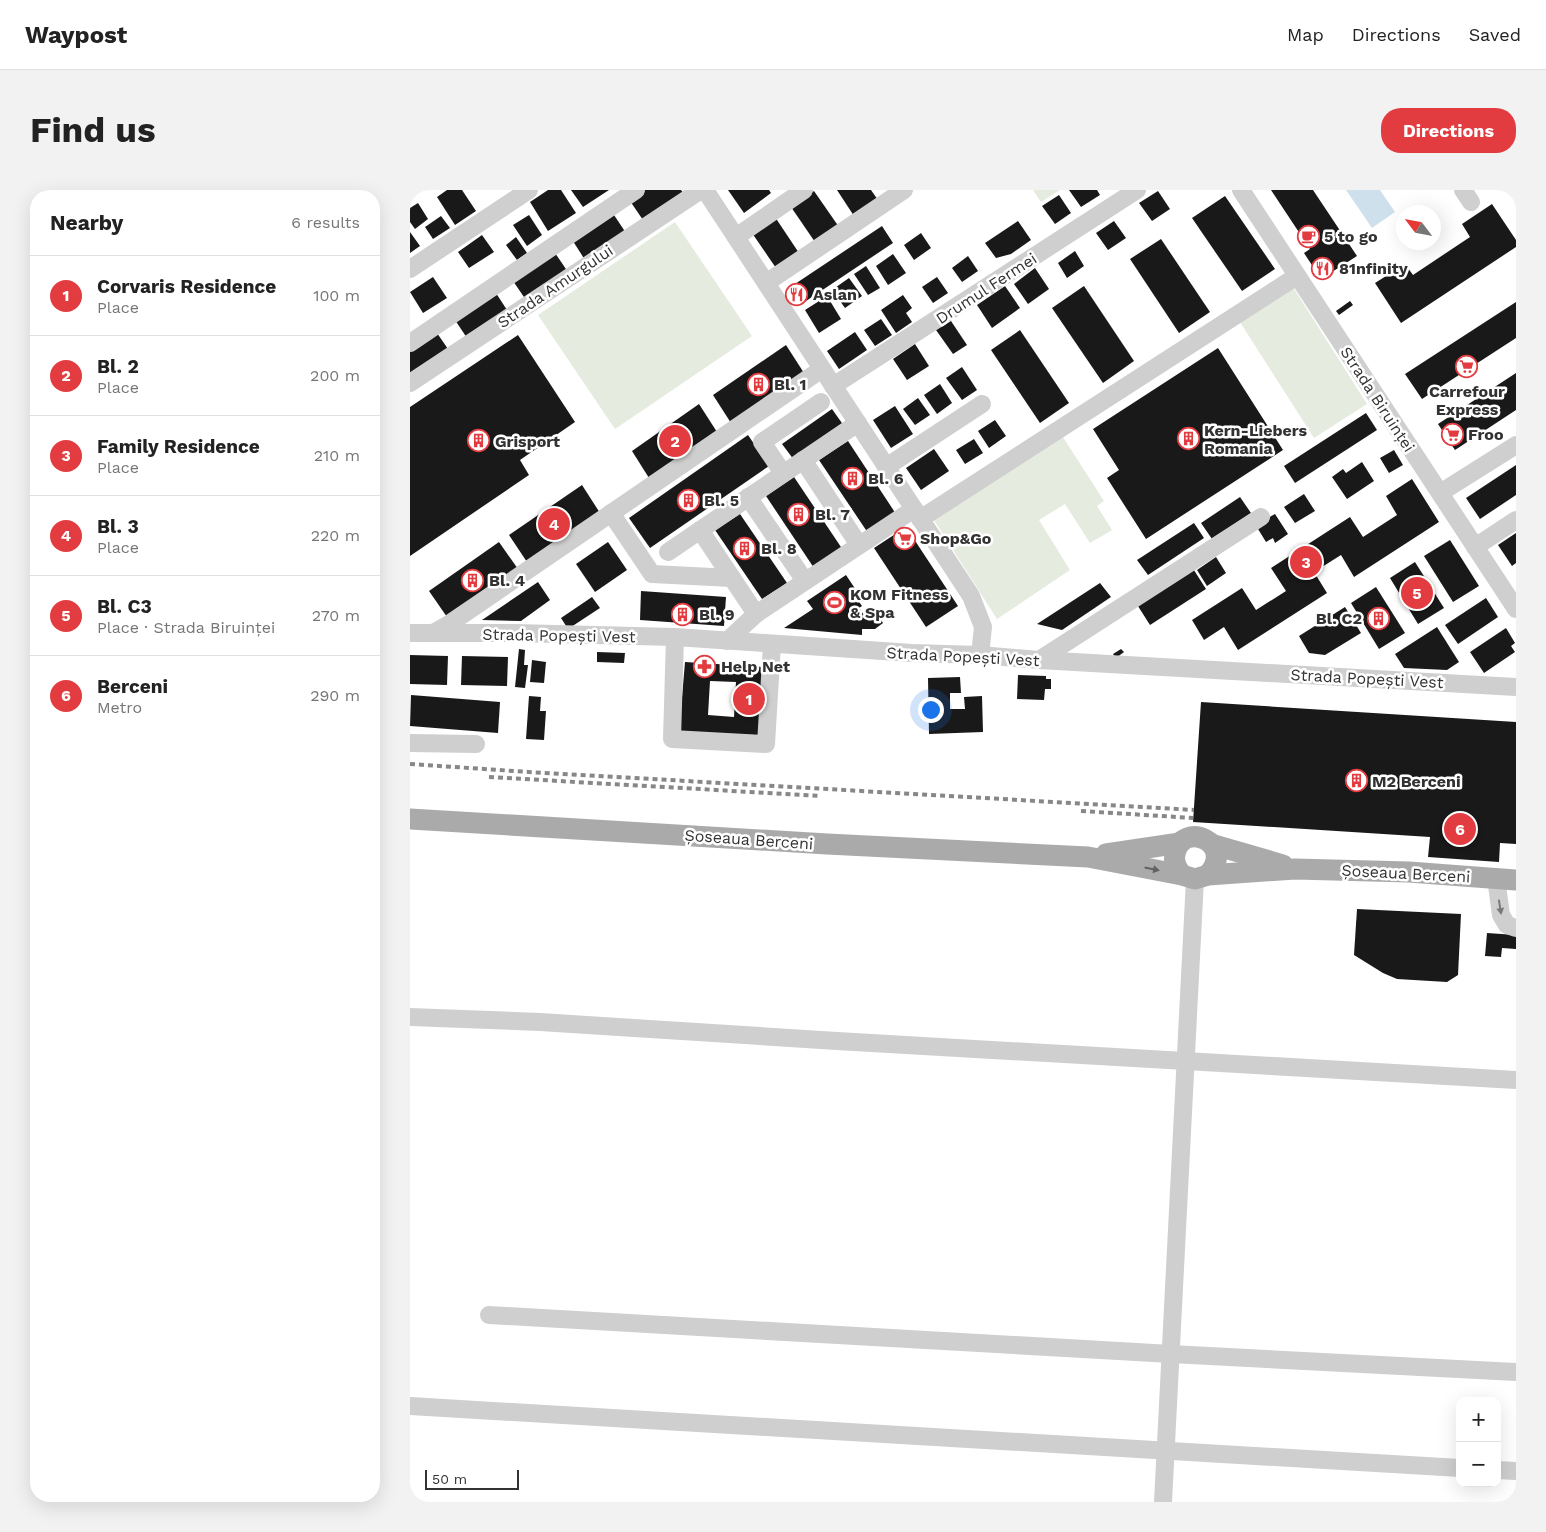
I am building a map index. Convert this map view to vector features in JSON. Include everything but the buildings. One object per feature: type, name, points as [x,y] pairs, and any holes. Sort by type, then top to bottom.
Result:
[{"type":"main road","name":"Șoseaua Berceni","points":[[410,819],[826,844],[1088,857],[1195,876],[1295,869],[1410,872],[1506,879]]},
{"type":"main road","name":"Șoseaua Berceni","points":[[1088,857],[1180,843],[1192,837],[1200,837],[1212,844],[1295,869]]},
{"type":"main road","points":[[1180,843],[1174,856],[1177,869],[1195,876],[1216,863],[1215,850],[1212,844]]},
{"type":"street","points":[[410,269],[529,190]]},
{"type":"street","points":[[410,342],[636,190]]},
{"type":"street","name":"Strada Amurgului","points":[[410,384],[701,190]]},
{"type":"street","points":[[705,190],[971,596],[983,627],[980,655]]},
{"type":"street","points":[[736,237],[804,190]]},
{"type":"street","points":[[766,283],[904,190]]},
{"type":"street","name":"Drumul Fermei","points":[[834,386],[1137,190]]},
{"type":"street","name":"Strada Biruinței","points":[[1241,190],[1516,609]]},
{"type":"street","points":[[727,641],[756,614],[859,545],[917,514],[1297,276]]},
{"type":"street","points":[[432,634],[822,369]]},
{"type":"street","points":[[783,474],[762,442],[820,402]]},
{"type":"street","points":[[886,467],[982,404]]},
{"type":"street","points":[[668,552],[858,423]]},
{"type":"street","points":[[1440,493],[1516,445]]},
{"type":"street","points":[[803,460],[859,545]]},
{"type":"street","points":[[748,497],[805,581]]},
{"type":"street","points":[[611,513],[652,574],[732,578]]},
{"type":"street","points":[[1039,660],[1261,517]]},
{"type":"street","points":[[1475,547],[1516,520]]},
{"type":"street","points":[[700,530],[756,614]]},
{"type":"street","name":"Strada Popești Vest","points":[[410,633],[515,633],[675,637],[912,653],[980,655],[1516,687]]},
{"type":"street","points":[[675,637],[672,739],[766,744],[772,644]]},
{"type":"street","points":[[410,743],[476,744]]},
{"type":"street","points":[[1163,1502],[1195,876]]},
{"type":"street","points":[[1506,879],[1501,915],[1507,925],[1516,928]]},
{"type":"street","points":[[410,1017],[540,1022],[1516,1080]]},
{"type":"street","points":[[489,1315],[1516,1372]]},
{"type":"street","points":[[410,1406],[1456,1468]]},
{"type":"street","points":[[1501,1470],[1516,1471]]},
{"type":"shaded area","points":[[1033,190],[1060,190],[1041,202]]},
{"type":"shaded area","points":[[675,222],[752,336],[615,429],[538,315]]},
{"type":"shaded area","points":[[1291,284],[1367,404],[1314,438],[1238,319]]},
{"type":"shaded area","points":[[1061,434],[1104,501],[1097,506],[1112,530],[1090,543],[1065,504],[1039,520],[1070,570],[997,619],[932,517]]},
{"type":"water","points":[[1346,190],[1380,190],[1395,212],[1372,228]]},
{"type":"railway","points":[[410,764],[1194,810]]},
{"type":"railway","points":[[489,777],[821,796]]},
{"type":"railway","points":[[1081,811],[1193,818]]},
{"type":"place","name":"5 to go","points":[[1308,236]]},
{"type":"place","name":"81nfinity","points":[[1323,268]]},
{"type":"place","name":"Aslan","points":[[797,294]]},
{"type":"place","name":"Carrefour Express","points":[[1467,367]]},
{"type":"place","name":"Bl. 1","points":[[758,384]]},
{"type":"place","name":"Froo","points":[[1452,434]]},
{"type":"place","name":"Kern-Liebers Romania","points":[[1188,439]]},
{"type":"place","name":"Grisport","points":[[479,441]]},
{"type":"place","name":"Bl. 2","points":[[675,441]]},
{"type":"place","name":"Bl. 6","points":[[852,478]]},
{"type":"place","name":"Bl. 5","points":[[688,500]]},
{"type":"place","name":"Bl. 7","points":[[799,514]]},
{"type":"place","name":"Bl. 3","points":[[554,524]]},
{"type":"place","name":"Shop&Go","points":[[904,538]]},
{"type":"place","name":"Bl. 8","points":[[745,548]]},
{"type":"place","name":"Family Residence","points":[[1306,562]]},
{"type":"place","name":"Bl. 4","points":[[473,580]]},
{"type":"place","name":"Bl. C3","points":[[1417,593]]},
{"type":"place","name":"KOM Fitness & Spa","points":[[834,603]]},
{"type":"place","name":"Bl. 9","points":[[683,614]]},
{"type":"place","name":"Bl. C2","points":[[1378,618]]},
{"type":"place","name":"Help Net","points":[[705,666]]},
{"type":"place","name":"Corvaris Residence","points":[[749,699]]},
{"type":"place","name":"M2 Berceni","points":[[1356,781]]},
{"type":"place","name":"Berceni","points":[[1460,829]]}]
